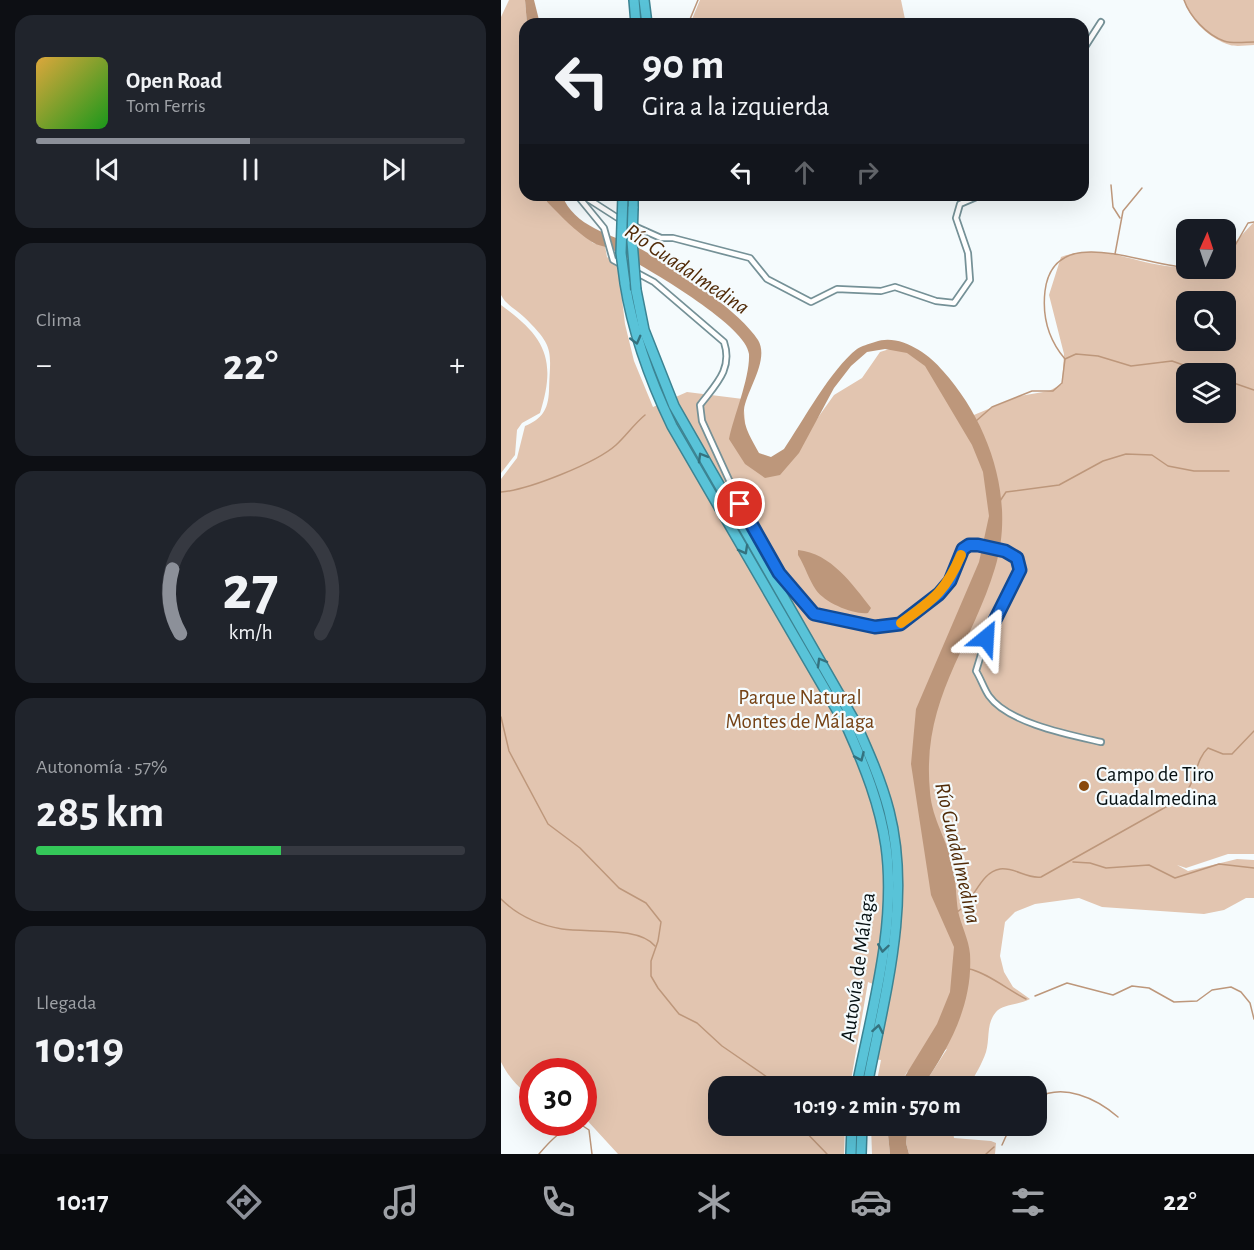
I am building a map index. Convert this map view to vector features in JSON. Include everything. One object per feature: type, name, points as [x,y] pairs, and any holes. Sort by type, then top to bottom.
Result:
[{"type":"highway","points":[[634,0],[636,18]]},
{"type":"highway","points":[[644,0],[646,18]]},
{"type":"highway","name":"Autovía de Málaga","points":[[623,201],[621,253],[625,283],[638,347],[654,389],[672,426],[848,729],[863,762],[880,815],[886,847],[888,900],[882,955],[859,1076]]},
{"type":"highway","name":"Autovía de Málaga","points":[[633,201],[632,241],[636,290],[647,339],[673,406],[855,722],[882,788],[895,848],[898,900],[891,956],[869,1076]]},
{"type":"highway","points":[[851,1154],[852,1136]]},
{"type":"highway","points":[[861,1154],[862,1136]]},
{"type":"street","points":[[1089,41],[1101,22]]},
{"type":"street","points":[[582,201],[604,228],[613,260],[654,282],[724,342],[728,354],[725,373],[700,405],[702,421],[740,504],[779,573],[814,614],[875,627],[900,624],[939,594],[950,581],[963,549],[978,545],[1005,551],[1017,558],[1020,570],[986,638],[976,671],[990,697],[1008,713],[1068,735],[1101,742]]},
{"type":"street","points":[[591,201],[615,217],[661,238],[673,238],[750,258],[767,279],[811,302],[837,289],[881,291],[895,287],[936,302],[954,303],[961,297],[970,280],[968,253],[956,218],[960,204],[967,201]]},
{"type":"green space","name":"Parque Natural Montes de Málaga","points":[[509,0],[525,0],[526,18],[519,18],[519,201],[547,201],[593,243],[605,246],[607,257],[618,265],[625,324],[634,361],[653,407],[687,392],[743,399],[748,455],[778,459],[804,437],[834,395],[862,378],[880,352],[899,346],[921,360],[939,377],[969,417],[1020,396],[1049,391],[1062,384],[1064,354],[1049,295],[1061,257],[1075,253],[1101,252],[1176,267],[1176,279],[1236,279],[1236,241],[1254,222],[1254,854],[1228,854],[1186,868],[1177,865],[1188,871],[1237,859],[1254,860],[1254,898],[1246,898],[1224,910],[1204,914],[1102,907],[1079,898],[1035,904],[1015,912],[1005,922],[1000,956],[1004,972],[1013,987],[1030,999],[1002,1007],[993,1016],[989,1026],[986,1052],[974,1076],[929,1076],[947,1049],[907,1072],[905,1076],[878,1076],[881,1060],[867,1058],[880,987],[868,982],[852,1076],[708,1076],[708,1136],[845,1136],[844,1154],[618,1154],[597,1131],[597,1058],[519,1058],[518,1086],[501,1062],[501,479],[517,458],[525,426],[540,417],[545,409],[548,398],[550,358],[542,336],[501,295],[501,17]]},
{"type":"green space","points":[[700,0],[901,0],[905,18],[692,18]]},
{"type":"green space","points":[[1184,0],[1254,0],[1254,45],[1233,46],[1215,38],[1191,15]]},
{"type":"green space","points":[[501,305],[528,328],[537,339],[547,364],[547,378],[540,413],[522,423],[517,430],[515,455],[501,473]]},
{"type":"green space","points":[[871,1136],[888,1136],[890,1154],[872,1154]]},
{"type":"green space","points":[[907,1136],[954,1136],[954,1138],[996,1143],[995,1154],[909,1154]]},
{"type":"shaded area","points":[[525,0],[534,0],[538,18],[526,18]]},
{"type":"shaded area","points":[[547,201],[565,201],[575,215],[584,222],[605,234],[639,248],[668,265],[720,302],[749,328],[758,340],[761,357],[746,402],[744,416],[748,432],[759,453],[771,457],[784,449],[827,382],[847,358],[861,347],[884,340],[894,340],[912,346],[937,364],[959,391],[985,438],[1000,489],[1001,542],[985,597],[940,702],[929,759],[931,802],[953,867],[958,911],[970,954],[970,972],[968,990],[958,1024],[929,1076],[905,1076],[937,1024],[950,992],[954,947],[931,895],[911,764],[916,709],[979,562],[989,516],[983,472],[972,445],[925,366],[907,353],[885,349],[867,352],[851,366],[834,388],[799,453],[780,475],[765,478],[745,464],[729,439],[749,364],[749,354],[744,342],[731,327],[690,296],[627,257],[594,243],[568,223]]},
{"type":"shaded area","points":[[798,550],[821,557],[840,572],[871,608],[868,613],[840,607],[820,595],[811,582],[798,555]]},
{"type":"shaded area","points":[[888,1136],[907,1136],[909,1154],[890,1154]]},
{"type":"waterway","points":[[690,18],[698,0]]},
{"type":"waterway","points":[[1184,0],[1190,13],[1211,34],[1224,41],[1254,42]]},
{"type":"waterway","points":[[1111,185],[1113,207],[1120,218]]},
{"type":"waterway","points":[[1115,254],[1123,211],[1142,188]]},
{"type":"waterway","points":[[1236,244],[1248,223],[1254,222]]},
{"type":"waterway","points":[[976,421],[992,407],[1032,391],[1053,391],[1062,383],[1065,359],[1050,336],[1044,301],[1052,269],[1066,257],[1085,252],[1107,253],[1176,267]]},
{"type":"waterway","points":[[1065,359],[1076,354],[1098,356],[1131,366],[1172,361],[1178,363]]},
{"type":"waterway","points":[[1236,384],[1254,390]]},
{"type":"waterway","points":[[501,492],[544,481],[593,460],[616,445],[645,415]]},
{"type":"waterway","points":[[1000,501],[1006,492],[1059,485],[1103,461],[1126,454],[1152,455],[1168,466],[1194,471],[1229,471]]},
{"type":"waterway","points":[[501,717],[509,751],[548,824],[580,848],[619,888],[646,903],[661,922],[658,941],[651,961],[651,976],[658,988],[679,1014],[697,1023],[722,1046],[766,1076]]},
{"type":"waterway","name":"Río Guadalmedina","points":[[957,912],[993,871],[1005,869],[1041,877],[1180,799],[1190,787],[1200,759],[1208,748],[1223,754],[1232,754],[1254,731]]},
{"type":"waterway","points":[[1073,862],[1090,863],[1106,868],[1149,865],[1175,878],[1219,864],[1254,868]]},
{"type":"waterway","points":[[501,899],[521,914],[545,925],[562,929],[637,935],[655,946]]},
{"type":"waterway","points":[[969,969],[989,977],[1026,999]]},
{"type":"waterway","points":[[1035,996],[1067,983],[1113,995],[1132,986],[1149,988],[1174,1002],[1197,1001],[1212,990],[1231,987],[1241,992],[1250,1003],[1254,1019]]},
{"type":"waterway","points":[[1047,1094],[1068,1092],[1079,1095],[1100,1104],[1118,1117]]},
{"type":"waterway","points":[[539,1154],[562,1131],[580,1124],[589,1130],[592,1154]]},
{"type":"waterway","points":[[810,1136],[827,1154]]},
{"type":"waterway","points":[[1002,1145],[1006,1136]]},
{"type":"waterway","points":[[986,1154],[994,1147]]},
{"type":"slow traffic","points":[[901,623],[939,594],[950,581],[961,555]]},
{"type":"place","name":"Campo de Tiro Guadalmedina","points":[[1084,786]]},
{"type":"route","points":[[740,504],[779,573],[814,614],[875,627],[900,624],[939,594],[950,581],[963,549],[969,545],[1005,551],[1017,558],[1020,570],[986,638]]}]
